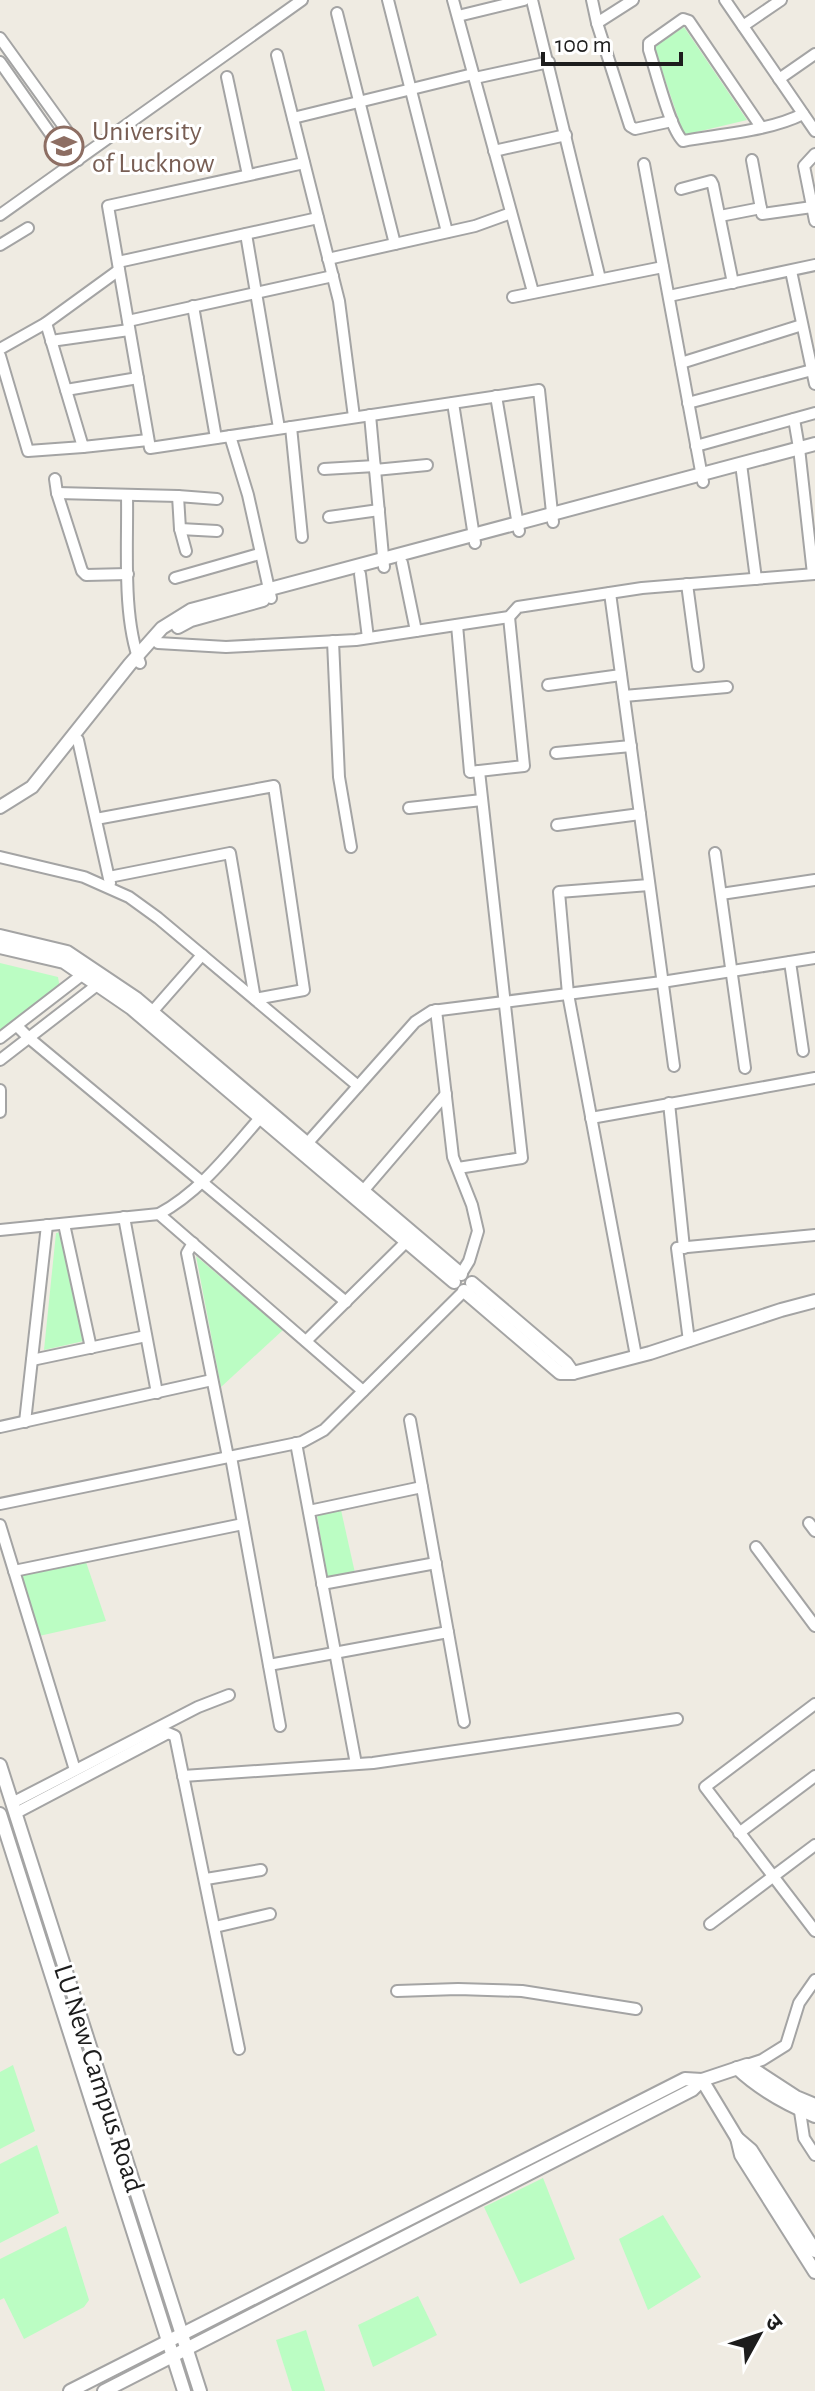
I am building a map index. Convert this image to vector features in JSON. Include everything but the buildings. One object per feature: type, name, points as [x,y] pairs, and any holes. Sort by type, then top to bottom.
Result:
[{"type":"street","points":[[0,215],[302,0]]},
{"type":"street","points":[[388,0],[447,232]]},
{"type":"street","points":[[453,0],[533,292]]},
{"type":"street","points":[[458,16],[524,0]]},
{"type":"street","points":[[532,0],[600,279]]},
{"type":"street","points":[[592,0],[630,126],[635,129],[672,121]]},
{"type":"street","points":[[597,23],[633,0]]},
{"type":"street","points":[[725,0],[815,131]]},
{"type":"street","points":[[743,26],[780,0]]},
{"type":"street","points":[[337,13],[395,244]]},
{"type":"street","points":[[761,127],[689,21],[683,19],[649,43],[672,121],[683,141],[761,127],[788,122],[803,114]]},
{"type":"street","points":[[0,38],[72,138],[78,160]]},
{"type":"street","points":[[779,79],[815,54]]},
{"type":"street","points":[[277,55],[339,301],[354,417]]},
{"type":"street","points":[[0,62],[59,146],[78,160]]},
{"type":"street","points":[[293,118],[411,89],[549,62]]},
{"type":"street","points":[[227,77],[248,175]]},
{"type":"street","points":[[494,151],[566,135]]},
{"type":"street","points":[[815,154],[804,166],[811,184],[815,221]]},
{"type":"street","points":[[752,160],[764,215],[812,207]]},
{"type":"street","points":[[304,163],[108,206],[150,448],[539,390],[552,518]]},
{"type":"street","points":[[644,164],[702,478]]},
{"type":"street","points":[[681,189],[711,181],[733,283]]},
{"type":"street","points":[[720,216],[761,208]]},
{"type":"street","points":[[328,259],[475,226],[511,213]]},
{"type":"street","points":[[0,349],[46,323],[118,266],[318,218]]},
{"type":"street","points":[[0,245],[28,228]]},
{"type":"street","points":[[246,234],[279,428]]},
{"type":"street","points":[[669,296],[815,265]]},
{"type":"street","points":[[513,297],[663,267]]},
{"type":"street","points":[[791,271],[802,325],[811,341],[815,384]]},
{"type":"street","points":[[51,341],[333,276]]},
{"type":"street","points":[[193,306],[216,438]]},
{"type":"street","points":[[46,323],[83,447]]},
{"type":"street","points":[[681,363],[802,325]]},
{"type":"street","points":[[0,356],[28,451],[148,440]]},
{"type":"street","points":[[688,403],[812,370]]},
{"type":"street","points":[[66,390],[138,378]]},
{"type":"street","points":[[496,396],[518,528]]},
{"type":"street","points":[[453,403],[474,539]]},
{"type":"street","points":[[696,446],[815,413]]},
{"type":"street","points":[[370,415],[384,563]]},
{"type":"street","points":[[158,643],[226,647],[368,638],[509,617],[518,607],[610,593],[814,574],[794,419]]},
{"type":"street","points":[[291,427],[302,537]]},
{"type":"street","points":[[230,436],[248,495],[270,594]]},
{"type":"street","points":[[138,660],[172,630],[191,620],[270,594],[799,452],[815,444]]},
{"type":"street","points":[[799,452],[815,452]]},
{"type":"street","points":[[324,469],[427,465]]},
{"type":"street","points":[[742,467],[756,579]]},
{"type":"street","points":[[55,479],[82,571],[86,575],[128,574]]},
{"type":"street","points":[[57,493],[217,499]]},
{"type":"street","points":[[127,495],[132,641],[138,660]]},
{"type":"street","points":[[178,496],[180,529],[186,551]]},
{"type":"street","points":[[329,517],[379,510]]},
{"type":"street","points":[[180,529],[217,531]]},
{"type":"street","points":[[0,815],[22,799],[162,628],[191,610],[360,574],[384,563],[402,563],[474,539]]},
{"type":"street","points":[[175,578],[259,554]]},
{"type":"street","points":[[402,563],[416,631]]},
{"type":"street","points":[[360,574],[368,638]]},
{"type":"street","points":[[687,584],[698,666]]},
{"type":"street","points":[[610,593],[674,1066]]},
{"type":"street","points":[[457,625],[470,772],[524,766],[509,617]]},
{"type":"street","points":[[333,641],[339,777],[351,847]]},
{"type":"street","points":[[548,685],[621,675]]},
{"type":"street","points":[[624,696],[727,687]]},
{"type":"street","points":[[0,807],[40,790],[99,708]]},
{"type":"street","points":[[78,740],[110,883]]},
{"type":"street","points":[[556,753],[631,746]]},
{"type":"street","points":[[458,1168],[522,1158],[479,771]]},
{"type":"street","points":[[96,819],[274,786],[304,990],[255,999]]},
{"type":"street","points":[[409,808],[482,800]]},
{"type":"street","points":[[557,825],[640,814]]},
{"type":"street","points":[[110,883],[230,853],[255,999]]},
{"type":"street","points":[[715,853],[745,1068]]},
{"type":"street","points":[[0,857],[110,883],[158,918],[358,1086]]},
{"type":"street","points":[[721,894],[815,880]]},
{"type":"street","points":[[636,1356],[568,994],[559,892],[649,885]]},
{"type":"street","points":[[0,936],[67,952],[86,972]]},
{"type":"street","points":[[0,947],[64,962],[152,1012],[406,1242],[463,1282],[566,1363],[573,1373],[689,1341],[815,1301]]},
{"type":"street","points":[[152,1012],[202,955]]},
{"type":"street","points":[[304,1148],[415,1022],[436,1010],[662,982],[815,958]]},
{"type":"street","points":[[790,962],[803,1051]]},
{"type":"street","points":[[0,1038],[86,972]]},
{"type":"street","points":[[0,1060],[101,982]]},
{"type":"street","points":[[101,982],[260,1118],[363,1191],[463,1282]]},
{"type":"street","points":[[0,1504],[296,1443],[324,1430],[463,1282],[478,1231],[472,1205],[453,1157],[436,1010]]},
{"type":"street","points":[[17,1026],[346,1302]]},
{"type":"street","points":[[591,1118],[815,1078]]},
{"type":"street","points":[[0,1090],[0,1112]]},
{"type":"street","points":[[363,1191],[446,1094]]},
{"type":"street","points":[[669,1103],[684,1248]]},
{"type":"street","points":[[0,1230],[159,1214],[179,1203],[203,1182],[260,1118]]},
{"type":"street","points":[[159,1214],[363,1391]]},
{"type":"street","points":[[124,1217],[157,1393]]},
{"type":"street","points":[[64,1224],[91,1348]]},
{"type":"street","points":[[25,1422],[47,1225]]},
{"type":"street","points":[[689,1341],[677,1248],[815,1235]]},
{"type":"street","points":[[306,1341],[406,1242]]},
{"type":"street","points":[[193,1243],[187,1253],[243,1524],[280,1726]]},
{"type":"street","points":[[32,1360],[146,1336]]},
{"type":"street","points":[[0,1427],[212,1380]]},
{"type":"street","points":[[410,1420],[464,1722]]},
{"type":"street","points":[[296,1443],[356,1764]]},
{"type":"street","points":[[309,1511],[422,1487]]},
{"type":"street","points":[[14,1571],[243,1524]]},
{"type":"street","points":[[0,1525],[75,1770]]},
{"type":"street","points":[[756,1547],[815,1626]]},
{"type":"street","points":[[322,1584],[436,1563]]},
{"type":"street","points":[[269,1665],[448,1632]]},
{"type":"street","points":[[5,1814],[75,1770],[198,1707],[229,1695]]},
{"type":"street","points":[[815,1704],[705,1787],[815,1931]]},
{"type":"street","points":[[183,1776],[356,1764],[677,1719]]},
{"type":"street","points":[[5,1814],[168,1733],[175,1736],[239,2049]]},
{"type":"street","name":"LU New Campus Road","points":[[0,1765],[5,1814],[184,2391]]},
{"type":"street","points":[[739,1833],[815,1776]]},
{"type":"street","name":"LU New Campus Road","points":[[5,1814],[200,2391]]},
{"type":"street","points":[[710,1924],[815,1845]]},
{"type":"street","points":[[206,1879],[261,1870]]},
{"type":"street","points":[[215,1927],[270,1914]]},
{"type":"street","points":[[70,2391],[692,2090],[702,2080],[762,2060],[786,2045],[799,2003],[815,1980]]},
{"type":"street","points":[[397,1991],[522,1991],[636,2009]]},
{"type":"street","points":[[799,2003],[815,1991]]},
{"type":"street","points":[[742,2066],[815,2105]]},
{"type":"street","points":[[742,2066],[754,2084],[815,2116]]},
{"type":"street","points":[[702,2080],[737,2138],[741,2155],[815,2272]]},
{"type":"street","points":[[796,2097],[801,2110],[804,2138],[815,2155]]},
{"type":"street","points":[[737,2138],[751,2150],[815,2251]]},
{"type":"street","points":[[104,2391],[447,2208]]},
{"type":"green space","points":[[684,27],[747,120],[684,135],[654,47]]},
{"type":"green space","points":[[0,963],[58,977],[60,989],[0,1033]]},
{"type":"green space","points":[[60,1232],[84,1341],[44,1350],[56,1233]]},
{"type":"green space","points":[[196,1256],[283,1330],[221,1387]]},
{"type":"green space","points":[[341,1510],[355,1573],[327,1577],[317,1515]]},
{"type":"green space","points":[[86,1562],[106,1621],[39,1636],[19,1575]]},
{"type":"green space","points":[[13,2065],[35,2131],[0,2149],[0,2072]]},
{"type":"green space","points":[[37,2145],[59,2213],[0,2243],[0,2164]]},
{"type":"green space","points":[[543,2178],[575,2259],[520,2284],[484,2207]]},
{"type":"green space","points":[[663,2215],[701,2277],[648,2310],[619,2239]]},
{"type":"green space","points":[[66,2226],[89,2300],[84,2307],[24,2339],[4,2298],[0,2300],[0,2259]]},
{"type":"green space","points":[[418,2296],[437,2335],[373,2367],[358,2325]]},
{"type":"green space","points":[[306,2330],[325,2391],[292,2391],[276,2340]]},
{"type":"place","name":"University of Lucknow","points":[[64,146]]}]
